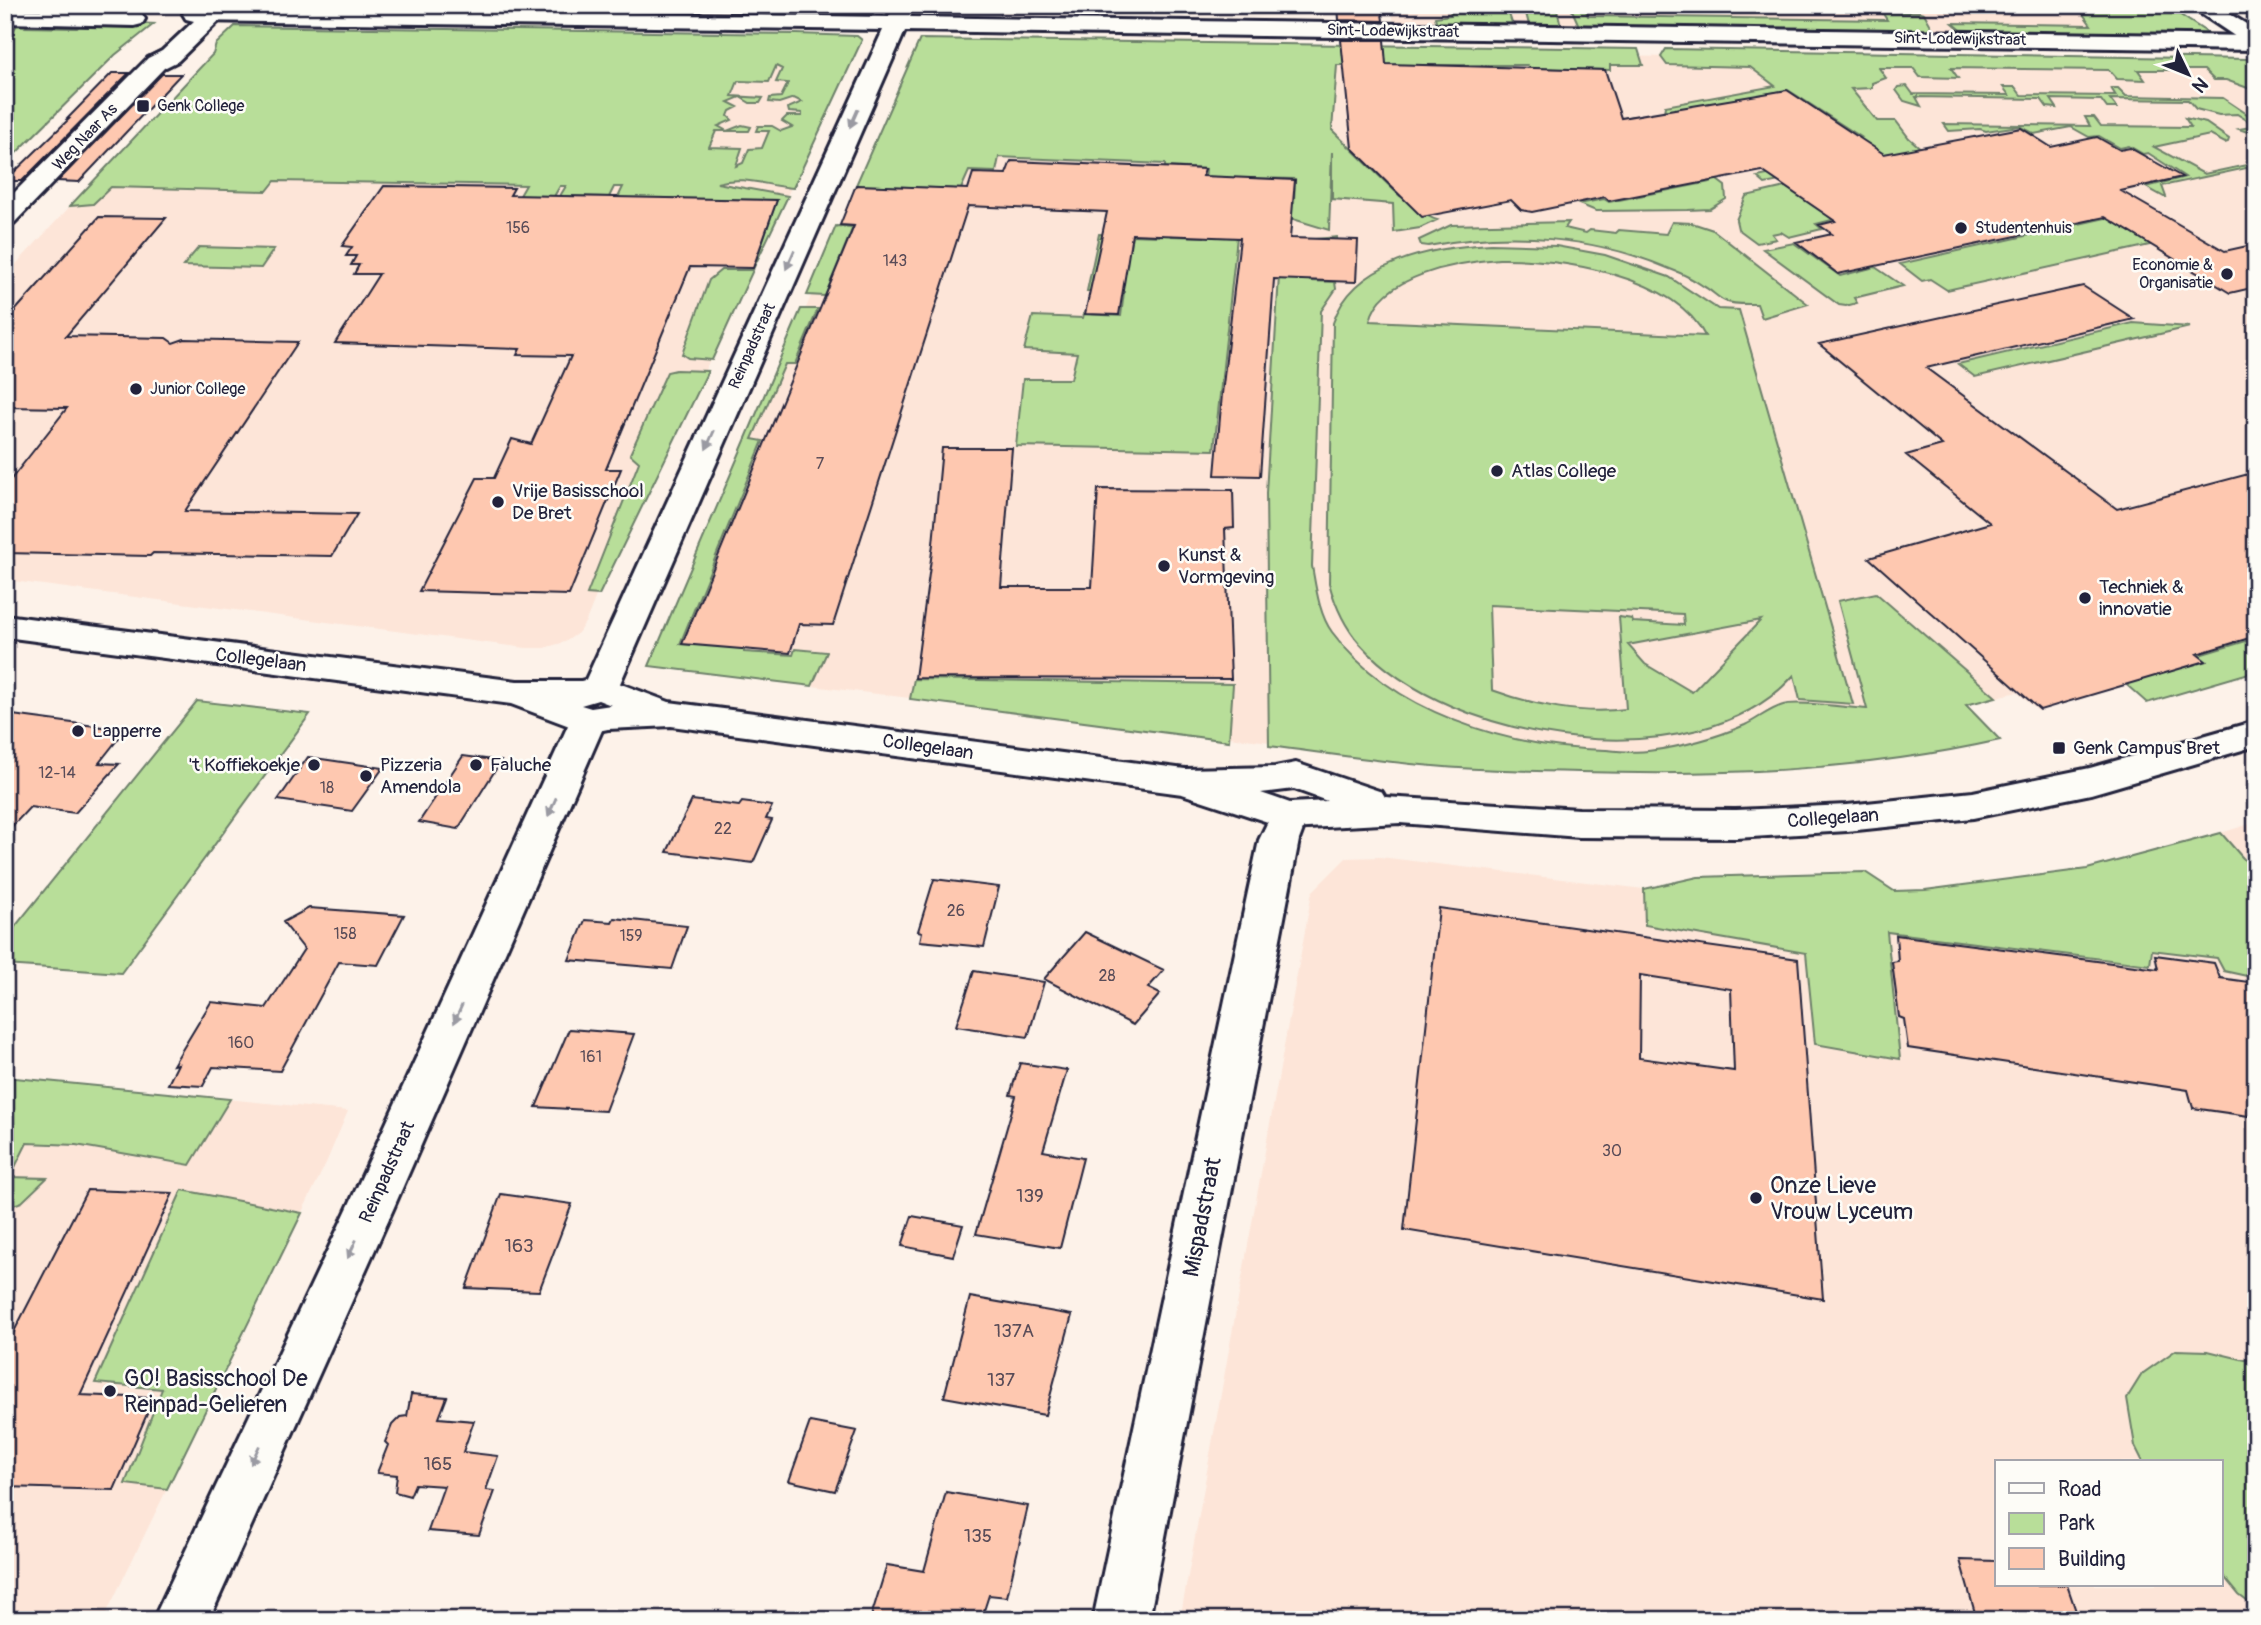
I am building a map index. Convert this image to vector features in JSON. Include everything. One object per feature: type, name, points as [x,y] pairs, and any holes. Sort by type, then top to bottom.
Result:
[{"type":"street","points":[[2200,5],[2256,42]]},
{"type":"street","name":"Sint-Lodewijkstraat","points":[[209,10],[901,14],[2256,42]]},
{"type":"street","name":"Weg Naar As","points":[[8,216],[156,63],[157,56],[209,10]]},
{"type":"street","name":"Reinpadstraat","points":[[181,1620],[592,710],[901,14]]},
{"type":"street","points":[[5,16],[134,19]]},
{"type":"street","name":"Collegelaan","points":[[5,626],[517,693],[592,710],[670,714],[1185,782],[1292,800],[1579,824],[1692,825],[1847,818],[1973,805],[2091,781],[2256,733]]},
{"type":"street","name":"Mispadstraat","points":[[1121,1620],[1279,840],[1292,800]]},
{"type":"shaded area","points":[[1391,5],[2161,5],[2076,34],[1394,23]]},
{"type":"shaded area","name":"Atlas College","points":[[918,41],[1512,55],[2252,64],[2256,67],[2256,638],[2169,664],[2128,685],[2038,711],[2017,692],[1966,705],[1999,739],[1434,762],[812,686],[750,677],[660,656]]},
{"type":"shaded area","points":[[856,50],[707,366],[607,568],[586,621],[578,633],[565,642],[544,648],[526,648],[5,580],[5,276],[161,109]]},
{"type":"shaded area","points":[[2256,822],[2256,873],[2221,833]]},
{"type":"shaded area","name":"Onze Lieve Vrouw Lyceum","points":[[1380,857],[1644,889],[1698,877],[1865,872],[1933,916],[2256,933],[2256,1620],[1180,1620],[1312,892],[1346,858]]},
{"type":"shaded area","name":"GO! Basisschool De Reinpad-Gelieren","points":[[5,1077],[348,1111],[326,1163],[103,1620],[5,1620]]},
{"type":"green space","points":[[5,5],[145,6],[137,13],[5,12]]},
{"type":"green space","points":[[538,5],[604,5],[601,11],[697,13],[531,15]]},
{"type":"green space","points":[[791,5],[894,5],[883,16],[866,19],[785,16]]},
{"type":"green space","points":[[1449,5],[1506,5],[1514,29],[1438,28],[1435,17],[1451,15]]},
{"type":"green space","points":[[1524,5],[1556,5],[1561,26],[1529,25]]},
{"type":"green space","points":[[2082,5],[2165,5],[2214,37],[1967,35],[1953,23],[2091,25],[2083,14],[2088,12]]},
{"type":"green space","points":[[1576,7],[1585,8],[1588,16],[1887,20],[1882,12],[1920,12],[1924,13],[1934,31],[1922,30],[1924,35],[1597,30],[1596,26],[1579,26],[1572,10]]},
{"type":"green space","points":[[32,21],[26,27],[77,28],[85,21],[154,24],[115,55],[5,164],[5,41],[18,24]]},
{"type":"green space","points":[[235,26],[797,34],[857,36],[862,40],[793,188],[736,180],[717,183],[788,196],[753,269],[777,200],[642,198],[614,206],[623,187],[614,187],[609,197],[560,196],[566,186],[560,186],[549,205],[515,204],[526,185],[275,181],[267,191],[111,187],[93,204],[70,206],[213,54],[216,44]],"holes":[[[776,66],[782,69],[776,82],[788,83],[781,97],[770,98],[769,102],[779,103],[794,98],[802,102],[788,108],[789,112],[802,113],[802,116],[787,116],[782,121],[792,127],[781,131],[772,126],[758,126],[756,131],[769,131],[762,148],[749,149],[743,163],[736,166],[742,148],[709,147],[716,131],[727,131],[718,126],[732,120],[728,116],[730,111],[738,107],[728,102],[740,97],[750,103],[760,103],[763,98],[732,96],[738,81],[769,82]]]},
{"type":"green space","points":[[920,39],[1638,49],[1643,65],[1610,65],[1610,70],[1529,68],[1527,65],[1337,65],[1332,130],[1400,196],[1437,220],[1420,228],[1394,232],[1393,204],[1332,199],[1332,152],[1329,230],[1283,216],[1284,203],[1294,203],[1295,179],[1250,178],[1249,182],[1205,180],[1206,169],[1165,167],[1165,164],[999,157],[996,172],[969,171],[961,189],[856,185]]},
{"type":"green space","points":[[1666,49],[2249,59],[2256,63],[2256,91],[2226,80],[2214,80],[2204,70],[2138,70],[2145,80],[2117,79],[2109,70],[1951,68],[1958,78],[1920,77],[1913,68],[1879,68],[1886,78],[1872,83],[1872,88],[1851,89],[1877,121],[1896,121],[1924,151],[1765,184],[1757,177],[1804,168],[1785,154],[1861,137],[1788,90],[1664,112],[1665,106],[1775,86],[1750,67],[1667,65],[1661,57]]},
{"type":"green space","points":[[1907,86],[1913,94],[2009,95],[2003,87],[2015,87],[2021,95],[2116,96],[2111,88],[2118,88],[2126,96],[2223,98],[2256,120],[2256,126],[2237,114],[2219,115],[2196,109],[2188,100],[2110,99],[2117,108],[2107,108],[2101,100],[2051,99],[2057,108],[2047,107],[2041,99],[1916,97],[1921,106],[1904,101],[1896,90],[1898,87]]},
{"type":"green space","points":[[1632,116],[1725,186],[1726,199],[1710,209],[1688,210],[1596,211],[1579,204],[1604,199],[1609,202],[1710,182],[1624,118]]},
{"type":"green space","points":[[2085,117],[2094,117],[2101,126],[2191,127],[2185,118],[2206,123],[2229,139],[2228,142],[2210,135],[2154,147],[2204,174],[2256,163],[2256,166],[2162,186],[2164,197],[2146,187],[2185,177],[2148,153],[2143,154],[2129,146],[2120,148],[2099,136],[2089,137],[2071,127],[2034,134],[2019,126],[1986,131],[1949,131],[1944,124],[2090,126]]},
{"type":"green space","points":[[742,125],[751,127],[749,131],[727,131]]},
{"type":"green space","points":[[2256,126],[2256,135],[2239,129]]},
{"type":"green space","points":[[1851,172],[1836,219],[1816,224],[1822,229],[1789,237],[1781,232],[1772,234],[1776,239],[1757,243],[1738,229],[1736,220],[1746,196]]},
{"type":"green space","points":[[1163,217],[1174,217],[1172,236],[1204,237],[1206,217],[1239,218],[1214,450],[1016,446],[1023,379],[1071,379],[1077,353],[1024,350],[1033,316],[1121,316],[1124,292],[1087,291],[1099,234],[1159,236]]},
{"type":"green space","points":[[2110,217],[2168,241],[1947,290],[1930,279],[1922,281],[1900,264]]},
{"type":"green space","points":[[1569,222],[1565,228],[1586,233],[1590,230],[1616,233],[1619,230],[1666,234],[1672,222],[1692,223],[1713,230],[1808,304],[1762,318],[1757,304],[1722,300],[1695,281],[1674,271],[1641,258],[1581,243],[1550,239],[1489,238],[1428,246],[1421,245],[1419,240],[1451,225]]},
{"type":"green space","points":[[836,226],[853,227],[825,296],[807,295]]},
{"type":"green space","points":[[1337,237],[1337,254],[1311,253],[1310,281],[1335,282],[1336,289],[1321,311],[1312,566],[1321,609],[1332,632],[1357,660],[1386,684],[1455,721],[1531,742],[1569,748],[1633,752],[1673,747],[1734,730],[1783,705],[1811,704],[1867,709],[1838,601],[1876,593],[1996,697],[1966,705],[2000,740],[1896,759],[1844,765],[1686,773],[1453,768],[1269,746],[1266,493],[1281,242]]},
{"type":"green space","points":[[1794,243],[1840,276],[1875,267],[1903,286],[1854,298],[1857,303],[1839,305],[1763,249]]},
{"type":"green space","points":[[1469,246],[1556,246],[1605,255],[1669,277],[1718,309],[1739,310],[1853,704],[1800,700],[1794,675],[1752,709],[1699,730],[1639,739],[1575,738],[1511,726],[1452,706],[1400,678],[1360,644],[1341,615],[1329,583],[1333,323],[1343,302],[1358,285],[1377,272],[1398,261],[1421,254]],"holes":[[[1499,259],[1552,262],[1613,274],[1668,298],[1690,315],[1705,336],[1370,321],[1377,305],[1389,292],[1405,282],[1464,263]],[[1489,605],[1683,614],[1684,625],[1633,622],[1632,619],[1619,617],[1626,709],[1575,710],[1524,700],[1492,690]],[[1761,620],[1692,692],[1645,664],[1628,645]]]},
{"type":"green space","points":[[199,247],[274,249],[261,268],[183,266]]},
{"type":"green space","points":[[721,270],[753,270],[712,360],[688,358],[682,354],[709,280]]},
{"type":"green space","points":[[801,309],[818,309],[795,364],[785,364],[752,439],[763,441],[680,644],[744,646],[744,652],[793,655],[795,649],[827,652],[812,686],[649,666]]},
{"type":"green space","points":[[2133,323],[2190,327],[1975,377],[1958,364]]},
{"type":"green space","points":[[708,371],[599,595],[587,594],[639,462],[630,454],[667,372]]},
{"type":"green space","points":[[2256,638],[2256,671],[2147,703],[2111,671],[2169,664]]},
{"type":"green space","points":[[914,679],[1233,684],[1229,741],[910,699]]},
{"type":"green space","points":[[197,701],[310,714],[121,973],[5,965],[5,939]]},
{"type":"green space","points":[[2221,833],[2256,873],[2256,978],[2224,971],[2217,958],[2152,950],[2150,965],[1887,932],[1900,1059],[1815,1044],[1806,953],[1645,925],[1644,889],[1698,877],[1865,872],[1894,891],[1925,890],[2087,869]]},
{"type":"green space","points":[[5,1077],[230,1099],[190,1165],[76,1145],[27,1143],[10,1177],[47,1178],[22,1202],[5,1208],[5,1138],[8,1133],[5,1132]]},
{"type":"green space","points":[[182,1190],[302,1213],[167,1489],[125,1484],[162,1389],[95,1383]]},
{"type":"green space","points":[[2176,1350],[2208,1351],[2245,1360],[2256,1359],[2256,1608],[2239,1595],[2222,1574],[2222,1460],[2142,1460],[2135,1446],[2127,1398],[2142,1374]]},
{"type":"building","points":[[1338,5],[1381,5],[1383,21],[1339,20]]},
{"type":"building","points":[[1341,40],[1384,40],[1386,64],[1605,70],[1621,118],[1787,90],[1884,154],[2021,128],[2051,147],[2097,137],[2120,150],[2130,148],[2182,177],[2121,191],[2225,251],[2256,244],[2256,287],[2230,293],[2105,217],[1838,274],[1796,242],[1832,234],[1819,225],[1835,221],[1762,171],[1609,201],[1605,197],[1532,212],[1521,210],[1511,200],[1422,217],[1352,148]]},
{"type":"building","points":[[112,73],[129,73],[22,181],[5,181],[69,119]]},
{"type":"building","points":[[162,74],[181,74],[79,182],[58,181]]},
{"type":"building","points":[[1011,161],[1205,169],[1203,176],[1295,180],[1290,238],[1358,240],[1356,282],[1274,279],[1260,476],[1215,475],[1240,238],[1132,234],[1119,315],[1085,314],[1107,212],[968,206],[833,625],[799,624],[790,653],[682,644],[854,226],[840,225],[856,185],[968,189],[973,173],[1006,174]]},
{"type":"building","points":[[384,186],[514,188],[510,195],[777,200],[753,268],[690,267],[606,469],[621,469],[569,595],[419,591],[477,478],[494,478],[512,439],[531,444],[571,356],[517,355],[520,349],[335,343],[379,274],[354,274],[359,265],[351,265],[356,256],[346,256],[352,247],[342,246]]},
{"type":"building","name":"Junior College","points":[[99,217],[166,218],[66,336],[166,338],[173,343],[184,339],[298,342],[185,511],[357,514],[332,556],[5,553],[5,487],[67,408],[5,407],[5,322]]},
{"type":"building","name":"Techniek & innovatie","points":[[2083,286],[2134,319],[1926,368],[2117,509],[2256,472],[2256,636],[2197,654],[2206,661],[2040,710],[1869,558],[1990,523],[1906,455],[1942,445],[1819,344]]},
{"type":"building","name":"Kunst & Vormgeving","points":[[942,448],[1012,448],[1001,587],[1092,587],[1098,489],[1233,490],[1234,528],[1225,529],[1231,679],[915,678],[933,544]]},
{"type":"building","points":[[5,714],[125,730],[99,763],[119,764],[75,813],[30,807],[5,834]]},
{"type":"building","points":[[463,756],[501,761],[458,829],[419,822]]},
{"type":"building","points":[[308,757],[383,768],[352,811],[278,800]]},
{"type":"building","points":[[692,800],[739,806],[742,802],[772,806],[766,819],[772,820],[753,863],[667,852]]},
{"type":"building","points":[[934,879],[999,887],[984,947],[920,941],[922,932],[918,931]]},
{"type":"building","points":[[309,908],[404,915],[378,965],[339,962],[280,1071],[213,1067],[203,1086],[168,1084],[178,1064],[173,1065],[211,1002],[266,1008],[304,949],[283,922]]},
{"type":"building","points":[[1439,908],[1798,959],[1823,1299],[1404,1230]],"holes":[[[1640,975],[1731,989],[1734,1071],[1639,1058]]]},
{"type":"building","points":[[614,918],[687,926],[672,969],[569,960],[585,920],[612,922]]},
{"type":"building","points":[[1085,932],[1164,970],[1148,988],[1160,994],[1133,1025],[1044,979]]},
{"type":"building","points":[[1896,935],[2158,969],[2155,955],[2214,963],[2220,978],[2256,983],[2256,1117],[2193,1108],[2188,1090],[1908,1048],[1904,1019],[1899,1017],[1892,962],[1898,961]]},
{"type":"building","points":[[974,971],[1044,982],[1028,1037],[956,1026]]},
{"type":"building","points":[[569,1029],[634,1034],[605,1111],[536,1107]]},
{"type":"building","points":[[1020,1063],[1067,1070],[1043,1151],[1083,1158],[1060,1248],[976,1234],[1016,1096],[1010,1095]]},
{"type":"building","points":[[87,1190],[173,1193],[80,1395],[154,1398],[114,1490],[5,1487],[5,1349]]},
{"type":"building","points":[[501,1194],[572,1204],[539,1291],[466,1288]]},
{"type":"building","points":[[912,1216],[963,1225],[953,1256],[902,1246]]},
{"type":"building","points":[[970,1297],[1072,1315],[1045,1415],[944,1397]]},
{"type":"building","points":[[411,1394],[447,1397],[439,1418],[474,1421],[463,1452],[498,1456],[486,1490],[495,1491],[479,1535],[428,1531],[444,1486],[415,1484],[410,1496],[395,1492],[397,1475],[377,1473],[388,1445],[385,1442],[392,1425],[400,1417],[407,1416]]},
{"type":"building","points":[[810,1422],[857,1431],[835,1491],[789,1481]]},
{"type":"building","points":[[946,1492],[1028,1506],[1007,1597],[989,1595],[981,1620],[870,1620],[887,1565],[924,1571]]},
{"type":"building","points":[[1960,1560],[1995,1561],[1995,1586],[2067,1586],[2079,1620],[1977,1620]]},
{"type":"place","name":"Genk College","points":[[143,106]]},
{"type":"place","name":"Studentenhuis","points":[[1961,228]]},
{"type":"place","name":"Economie & Organisatie","points":[[2227,274]]},
{"type":"place","name":"Junior College","points":[[136,389]]},
{"type":"place","name":"Atlas College","points":[[1497,471]]},
{"type":"place","name":"Vrije Basisschool De Bret","points":[[498,502]]},
{"type":"place","name":"Kunst & Vormgeving","points":[[1164,566]]},
{"type":"place","name":"Techniek & innovatie","points":[[2085,598]]},
{"type":"place","name":"Lapperre","points":[[78,731]]},
{"type":"place","name":"Genk Campus Bret","points":[[2059,748]]},
{"type":"place","name":"'t Koffiekoekje","points":[[314,765]]},
{"type":"place","name":"Faluche","points":[[476,765]]},
{"type":"place","name":"Pizzeria Amendola","points":[[366,776]]},
{"type":"place","name":"Onze Lieve Vrouw Lyceum","points":[[1756,1198]]},
{"type":"place","name":"GO! Basisschool De Reinpad-Gelieren","points":[[110,1391]]}]
